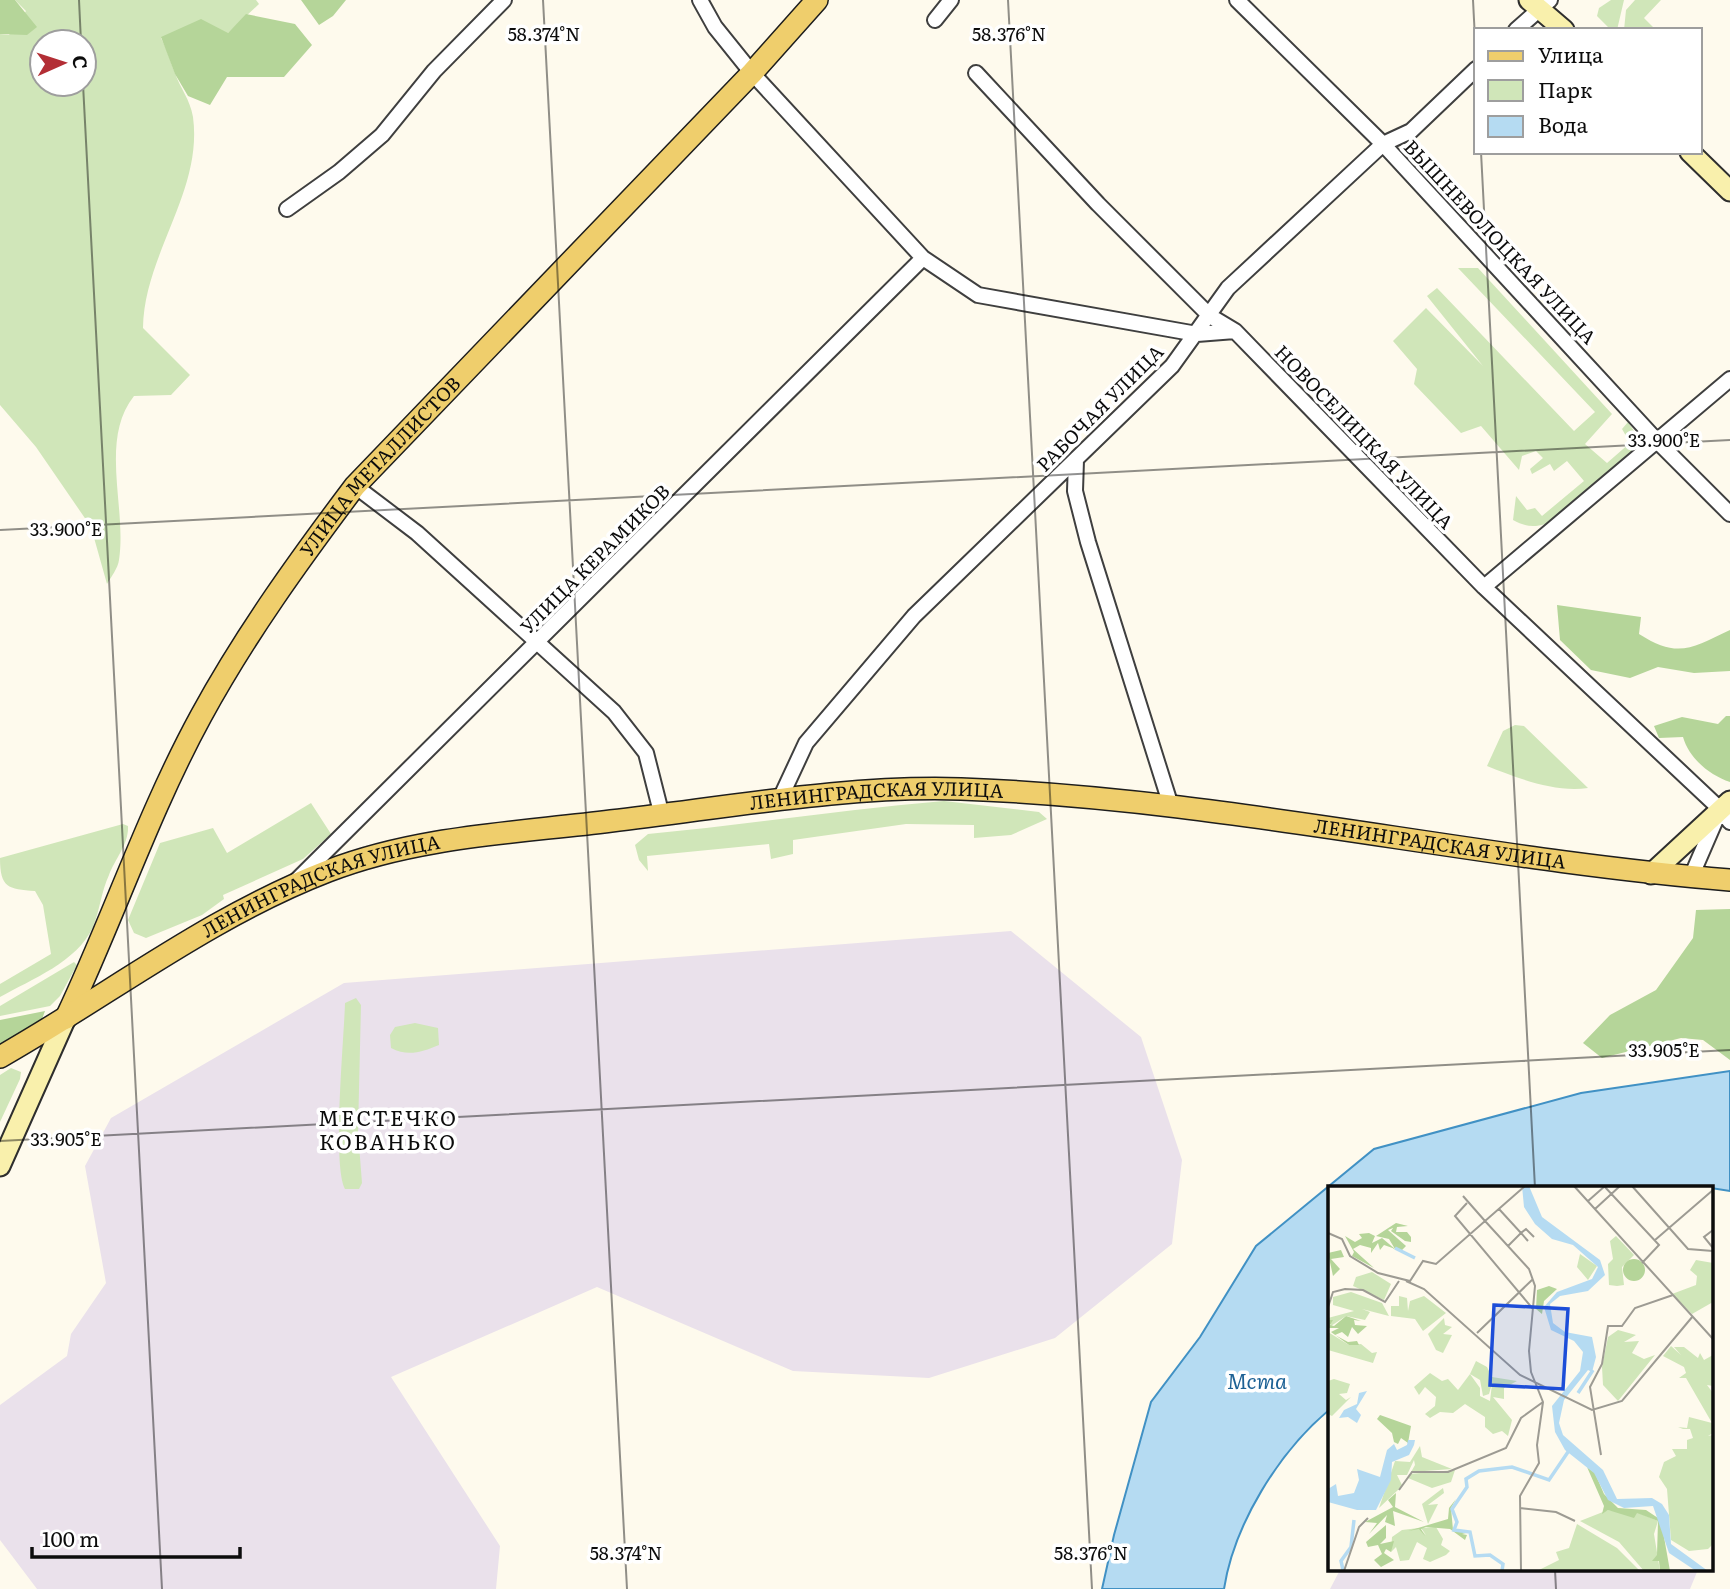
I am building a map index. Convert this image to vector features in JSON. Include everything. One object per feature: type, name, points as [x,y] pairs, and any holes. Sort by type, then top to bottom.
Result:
[{"type":"main road","name":"УЛИЦА МЕТАЛЛИСТОВ","points":[[65,1020],[103,940],[154,813],[201,716],[260,620],[355,486],[752,73],[817,0]]},
{"type":"main road","name":"ЛЕНИНГРАДСКАЯ УЛИЦА","points":[[0,1057],[65,1020],[128,978],[291,886],[333,869],[426,843],[779,801],[955,789],[1062,794],[1171,806],[1578,866],[1730,880]]},
{"type":"street","points":[[287,209],[339,172],[382,135],[433,71],[504,0]]},
{"type":"street","points":[[700,0],[715,27],[752,73],[923,258],[978,295],[1197,334],[1235,331]]},
{"type":"street","points":[[936,20],[950,0]]},
{"type":"street","name":"ВЫШНЕВОЛОЦКАЯ УЛИЦА","points":[[1237,0],[1383,144],[1658,442],[1730,514]]},
{"type":"street","points":[[1518,28],[1539,4],[1562,28]]},
{"type":"street","name":"РАБОЧАЯ УЛИЦА","points":[[779,801],[806,743],[914,616],[1172,366],[1228,288],[1383,144],[1411,131],[1474,71]]},
{"type":"street","name":"НОВОСЕЛИЦКАЯ УЛИЦА","points":[[976,73],[1098,204],[1210,316],[1235,331],[1484,587],[1727,810]]},
{"type":"street","points":[[1692,154],[1730,191]]},
{"type":"street","name":"УЛИЦА КЕРАМИКОВ","points":[[291,886],[923,258]]},
{"type":"street","points":[[1484,587],[1730,379]]},
{"type":"street","points":[[1076,460],[1075,491],[1133,692],[1171,806]]},
{"type":"street","points":[[355,486],[416,533],[614,712],[646,753],[662,816]]},
{"type":"street","points":[[1651,874],[1727,810]]},
{"type":"street","points":[[1691,877],[1727,810]]},
{"type":"street","points":[[0,1166],[65,1020]]},
{"type":"shaded area","points":[[1011,931],[1141,1037],[1182,1160],[1172,1244],[1055,1338],[929,1378],[793,1371],[597,1287],[391,1377],[500,1546],[496,1589],[37,1589],[0,1540],[0,1405],[67,1356],[71,1334],[106,1283],[85,1166],[111,1118],[344,983]]},
{"type":"shaded area","points":[[1339,1572],[1697,1572],[1690,1589],[1330,1589]]},
{"type":"green space","points":[[0,0],[15,0],[37,27],[28,28],[27,35],[0,34]]},
{"type":"green space","points":[[15,0],[256,0],[259,4],[228,33],[161,38],[192,111],[194,145],[182,197],[153,274],[143,328],[190,375],[171,395],[134,396],[124,414],[118,433],[116,454],[121,540],[119,560],[107,584],[91,527],[36,447],[0,405],[0,34],[9,35],[26,11]]},
{"type":"green space","points":[[301,0],[346,0],[333,16],[319,25]]},
{"type":"green space","points":[[1611,0],[1624,0],[1617,28],[1609,28],[1597,16],[1599,8]]},
{"type":"green space","points":[[1635,0],[1661,0],[1644,18],[1654,28],[1624,28],[1626,10]]},
{"type":"green space","points":[[246,14],[295,24],[312,45],[284,77],[227,77],[210,105],[188,96],[175,74],[161,37],[201,19],[228,33]]},
{"type":"green space","points":[[1458,268],[1478,268],[1612,414],[1585,444],[1607,463],[1630,443],[1622,429],[1628,422],[1642,443],[1596,488],[1545,524],[1529,526],[1513,520],[1516,496],[1527,510],[1535,508],[1542,516],[1584,481],[1567,461],[1554,471],[1550,464],[1532,474],[1530,469],[1543,458],[1536,451],[1522,456],[1519,470],[1481,426],[1461,433],[1414,384],[1417,369],[1393,341],[1426,308],[1483,366],[1427,296],[1437,288],[1574,431],[1595,412]]},
{"type":"green space","points":[[1557,605],[1641,617],[1639,634],[1653,642],[1675,648],[1695,646],[1730,630],[1730,671],[1694,673],[1658,667],[1630,678],[1591,670],[1560,640]]},
{"type":"green space","points":[[1726,716],[1730,716],[1730,782],[1701,765],[1690,752],[1683,737],[1659,738],[1654,726],[1682,717],[1718,724]]},
{"type":"green space","points":[[1515,725],[1524,726],[1588,788],[1549,786],[1523,780],[1487,766],[1503,731]]},
{"type":"green space","points":[[944,801],[1039,812],[1047,819],[1011,835],[974,838],[974,825],[906,824],[793,840],[793,854],[771,859],[769,844],[647,856],[648,871],[639,860],[635,845],[648,834]]},
{"type":"green space","points":[[311,803],[331,834],[303,859],[223,895],[224,899],[202,915],[146,938],[134,933],[128,920],[160,843],[213,828],[227,853]]},
{"type":"green space","points":[[123,824],[128,826],[128,833],[106,881],[93,927],[86,939],[65,960],[0,997],[0,984],[51,954],[43,905],[35,891],[7,885],[2,876],[0,858]]},
{"type":"green space","points":[[1730,909],[1730,1060],[1703,1040],[1681,1038],[1602,1058],[1583,1043],[1610,1015],[1656,990],[1693,938],[1696,910]]},
{"type":"green space","points":[[74,962],[77,965],[60,996],[50,1006],[0,1016],[0,1006]]},
{"type":"green space","points":[[356,998],[361,1005],[358,1132],[362,1183],[359,1189],[345,1189],[341,1176],[339,1129],[345,1003]]},
{"type":"green space","points":[[45,1011],[41,1022],[0,1044],[0,1020]]},
{"type":"green space","points":[[415,1023],[438,1028],[439,1045],[415,1052],[391,1048],[390,1035],[395,1027]]},
{"type":"green space","points":[[11,1068],[21,1072],[20,1079],[0,1122],[0,1075]]},
{"type":"water","name":"Мста","points":[[1730,1071],[1730,1191],[1712,1186],[1329,1186],[1374,1149],[1581,1093]]},
{"type":"water","name":"Мста","points":[[1328,1187],[1328,1411],[1293,1447],[1262,1491],[1238,1540],[1224,1589],[1102,1589],[1151,1402],[1200,1337],[1256,1246]]},
{"type":"district","name":"МЕСТЕЧКО КОВАНЬКО","points":[[388,1131]]}]
